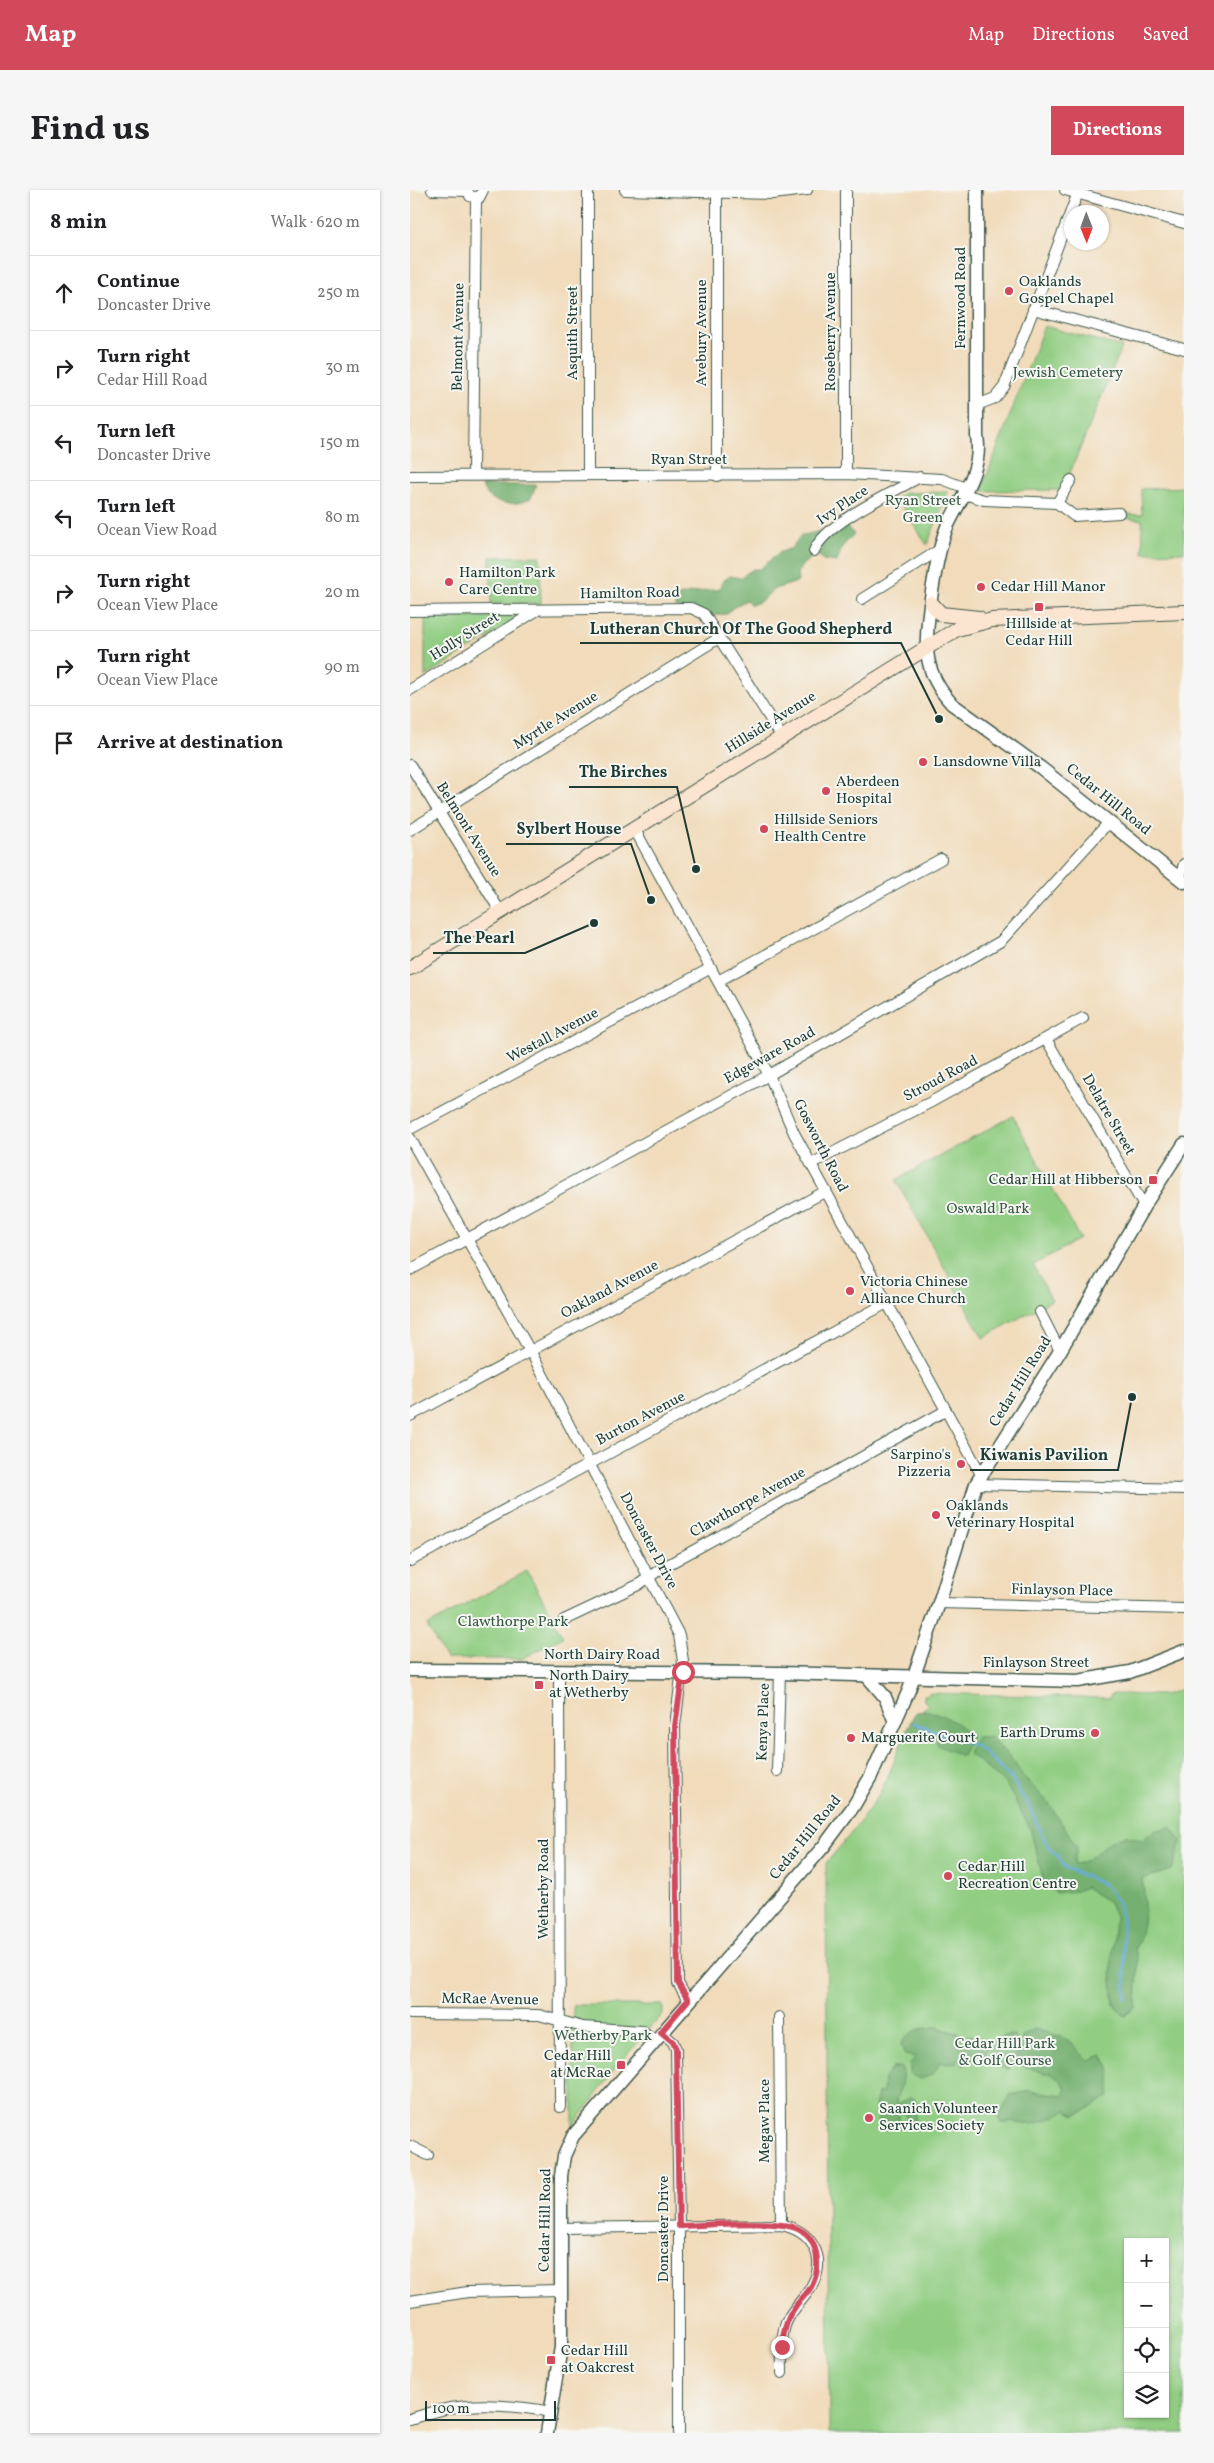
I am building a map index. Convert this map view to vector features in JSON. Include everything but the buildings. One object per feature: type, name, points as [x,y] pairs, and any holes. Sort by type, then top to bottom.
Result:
[{"type":"main road","points":[[931,602],[942,614],[992,620]]},
{"type":"main road","name":"Hillside Avenue","points":[[410,968],[780,736],[956,629],[992,620],[1184,612]]},
{"type":"street","points":[[432,190],[470,193],[482,196],[484,190]]},
{"type":"street","name":"Asquith Street","points":[[588,190],[588,475]]},
{"type":"street","points":[[624,190],[717,191],[772,194],[807,190]]},
{"type":"street","name":"Roseberry Avenue","points":[[846,190],[846,474]]},
{"type":"street","name":"Fernwood Road","points":[[977,190],[977,405]]},
{"type":"street","points":[[1066,190],[1184,223]]},
{"type":"street","name":"Avebury Avenue","points":[[717,191],[717,476]]},
{"type":"street","points":[[977,405],[995,398],[1004,387],[1078,192]]},
{"type":"street","name":"Belmont Avenue","points":[[470,193],[473,475]]},
{"type":"street","points":[[1033,309],[1184,349]]},
{"type":"street","name":"Cedar Hill Road","points":[[977,405],[978,462],[939,550],[931,602],[926,646],[929,663],[936,682],[952,704],[1041,768],[1182,880]]},
{"type":"street","name":"Ryan Street","points":[[410,476],[846,474],[921,477],[942,479],[966,489],[984,500],[1057,503],[1074,516],[1120,513]]},
{"type":"street","name":"Ivy Place","points":[[814,551],[817,542],[842,523],[867,506],[921,477]]},
{"type":"street","points":[[1057,503],[1071,480]]},
{"type":"street","points":[[862,599],[939,550]]},
{"type":"street","name":"Hamilton Road","points":[[410,611],[691,608],[704,614],[780,736]]},
{"type":"street","name":"Holly Street","points":[[410,690],[537,611]]},
{"type":"street","name":"Myrtle Avenue","points":[[410,830],[719,638]]},
{"type":"street","name":"Belmont Avenue","points":[[410,764],[500,911]]},
{"type":"street","name":"Edgeware Road","points":[[410,1270],[769,1075],[1002,941],[1109,822]]},
{"type":"street","name":"Gosworth Road","points":[[634,828],[769,1075],[794,1133],[945,1411],[979,1480]]},
{"type":"street","points":[[718,981],[940,859]]},
{"type":"street","points":[[1182,880],[1184,864]]},
{"type":"street","name":"Westall Avenue","points":[[410,1129],[711,968]]},
{"type":"street","name":"Stroud Road","points":[[811,1164],[1083,1018]]},
{"type":"street","name":"Delatre Street","points":[[1046,1039],[1144,1206]]},
{"type":"street","name":"Doncaster Drive","points":[[410,1138],[530,1350],[679,1635],[683,1653],[683,1672],[675,1726],[678,1983],[688,2000]]},
{"type":"street","name":"Cedar Hill Road","points":[[546,2433],[561,2347],[561,2176],[564,2156],[573,2136],[688,2000],[835,1833],[866,1784],[914,1678],[979,1480],[1060,1351],[1144,1206],[1184,1144]]},
{"type":"street","name":"Oakland Avenue","points":[[410,1416],[826,1191]]},
{"type":"street","name":"Burton Avenue","points":[[410,1561],[887,1303]]},
{"type":"street","points":[[1040,1312],[1060,1351]]},
{"type":"street","name":"Clawthorpe Avenue","points":[[564,1620],[650,1577],[662,1568],[945,1411]]},
{"type":"street","points":[[979,1480],[1184,1489]]},
{"type":"street","name":"Finlayson Place","points":[[939,1603],[1184,1609]]},
{"type":"street","name":"Finlayson Street","points":[[914,1678],[1031,1681],[1092,1680],[1130,1672],[1184,1650]]},
{"type":"street","name":"North Dairy Road","points":[[410,1670],[780,1673],[914,1678]]},
{"type":"street","name":"Wetherby Road","points":[[559,1671],[560,2106]]},
{"type":"street","name":"Kenya Place","points":[[777,1771],[780,1673]]},
{"type":"street","points":[[867,1676],[885,1696],[895,1722]]},
{"type":"street","name":"McRae Avenue","points":[[410,2014],[530,2014],[598,2029],[642,2031],[658,2036]]},
{"type":"street","name":"Megaw Place","points":[[779,2017],[781,2225]]},
{"type":"street","name":"Doncaster Drive","points":[[658,2036],[673,2042],[676,2049],[679,2226],[679,2433]]},
{"type":"street","points":[[410,2146],[428,2155]]},
{"type":"street","points":[[560,2228],[781,2225],[800,2230],[808,2236],[813,2244],[817,2262],[813,2284],[792,2311],[786,2324],[783,2339],[782,2373]]},
{"type":"street","points":[[410,2302],[468,2292],[561,2290]]},
{"type":"street","points":[[410,2419],[451,2408],[470,2406],[507,2406],[550,2412]]},
{"type":"green space","name":"Jewish Cemetery","points":[[1044,326],[1122,347],[1063,490],[981,491]]},
{"type":"green space","points":[[482,485],[536,485],[531,498],[510,504],[495,501],[485,492]]},
{"type":"green space","points":[[1184,487],[1184,552],[1143,553],[1142,520],[1125,518],[1126,514],[1142,515],[1141,489]]},
{"type":"green space","name":"Ryan Street Green","points":[[948,492],[927,545],[897,498],[905,493]]},
{"type":"green space","points":[[845,525],[854,534],[842,547],[837,562],[823,560],[817,554],[803,564],[797,573],[798,581],[771,591],[763,600],[751,605],[746,600],[731,609],[727,614],[710,616],[675,607],[675,597],[720,589],[722,582],[730,576],[740,578],[753,569],[760,569],[778,553],[792,548],[800,536]]},
{"type":"green space","points":[[540,556],[541,604],[491,604],[490,557]]},
{"type":"green space","points":[[513,616],[514,621],[425,677],[425,618]]},
{"type":"green space","name":"Oswald Park","points":[[1013,1116],[1080,1239],[1033,1265],[1052,1300],[983,1338],[896,1180]]},
{"type":"green space","name":"Clawthorpe Park","points":[[527,1571],[563,1637],[522,1659],[446,1659],[427,1626]]},
{"type":"green space","name":"Cedar Hill Park & Golf Course","points":[[1184,1688],[1184,2433],[829,2433],[826,1863],[856,1826],[883,1787],[906,1733],[919,1713],[928,1705],[924,1701],[924,1695],[928,1693],[1110,1698],[1111,1694],[1166,1695]]},
{"type":"green space","points":[[923,1710],[949,1719],[971,1736],[962,1756],[937,1745],[937,1738],[922,1734],[912,1737],[905,1733],[915,1713]]},
{"type":"green space","points":[[977,1737],[990,1737],[1010,1757],[1025,1779],[1048,1802],[1077,1847],[1074,1864],[1088,1859],[1119,1837],[1128,1836],[1142,1840],[1154,1831],[1171,1827],[1181,1841],[1172,1870],[1142,1879],[1144,1895],[1143,1925],[1135,1948],[1138,1962],[1136,2007],[1124,2016],[1114,2004],[1111,1971],[1115,1916],[1109,1902],[1085,1887],[1076,1891],[1056,1893],[1044,1882],[1030,1828],[1006,1784],[968,1753]]},
{"type":"green space","name":"Wetherby Park","points":[[573,2005],[663,2005],[663,2014],[618,2065],[573,2127]]},
{"type":"green space","points":[[938,2027],[984,2039],[987,2049],[984,2058],[978,2054],[964,2065],[958,2058],[955,2063],[939,2062],[932,2074],[920,2079],[910,2074],[910,2063],[916,2057],[905,2055],[901,2045],[907,2036],[916,2030]]},
{"type":"green space","points":[[1035,2029],[1068,2040],[1089,2060],[1102,2055],[1108,2065],[1110,2075],[1108,2097],[1075,2115],[1066,2110],[1033,2124],[1012,2121],[1002,2124],[998,2117],[1010,2095],[1031,2091],[1064,2095],[1066,2089],[1061,2081],[1052,2073],[1044,2073],[1017,2064],[1022,2036]]},
{"type":"green space","points":[[1013,2035],[1019,2044],[1015,2063],[1008,2070],[990,2063],[990,2045],[1002,2036]]},
{"type":"green space","points":[[900,2067],[903,2070],[901,2086],[896,2099],[898,2104],[912,2097],[916,2101],[915,2121],[910,2125],[904,2113],[899,2111],[899,2127],[884,2130],[879,2128],[878,2108],[875,2106],[878,2093],[883,2093],[884,2078],[892,2068]]},
{"type":"waterway","points":[[914,1723],[976,1746],[994,1761],[1011,1778],[1029,1806],[1048,1847],[1059,1857],[1064,1867],[1105,1885],[1117,1901],[1122,1918],[1126,2000]]},
{"type":"place","name":"Oaklands Gospel Chapel","points":[[1009,291]]},
{"type":"place","name":"Hamilton Park Care Centre","points":[[449,582]]},
{"type":"place","name":"Cedar Hill Manor","points":[[981,587]]},
{"type":"place","name":"Hillside at Cedar Hill","points":[[1039,607]]},
{"type":"place","name":"Lutheran Church Of The Good Shepherd","points":[[939,719]]},
{"type":"place","name":"Lansdowne Villa","points":[[923,762]]},
{"type":"place","name":"Aberdeen Hospital","points":[[826,791]]},
{"type":"place","name":"Hillside Seniors Health Centre","points":[[764,829]]},
{"type":"place","name":"The Birches","points":[[696,869]]},
{"type":"place","name":"Sylbert House","points":[[651,900]]},
{"type":"place","name":"The Pearl","points":[[594,923]]},
{"type":"place","name":"Cedar Hill at Hibberson","points":[[1153,1180]]},
{"type":"place","name":"Victoria Chinese Alliance Church","points":[[850,1291]]},
{"type":"place","name":"Kiwanis Pavilion","points":[[1132,1397]]},
{"type":"place","name":"Sarpino's Pizzeria","points":[[961,1464]]},
{"type":"place","name":"Oaklands Veterinary Hospital","points":[[936,1515]]},
{"type":"place","name":"North Dairy at Wetherby","points":[[539,1685]]},
{"type":"place","name":"Earth Drums","points":[[1095,1733]]},
{"type":"place","name":"Marguerite Court","points":[[851,1738]]},
{"type":"place","name":"Cedar Hill Recreation Centre","points":[[948,1876]]},
{"type":"place","name":"Cedar Hill at McRae","points":[[621,2065]]},
{"type":"place","name":"Saanich Volunteer Services Society","points":[[869,2118]]},
{"type":"place","name":"Cedar Hill at Oakcrest","points":[[551,2360]]},
{"type":"route","points":[[683,1672],[675,1726],[678,1983],[681,1992],[688,2000],[661,2032],[673,2042],[676,2049],[679,2226],[781,2225],[800,2230],[808,2236],[816,2253],[816,2273],[813,2284],[789,2317],[784,2331],[782,2347]]}]
